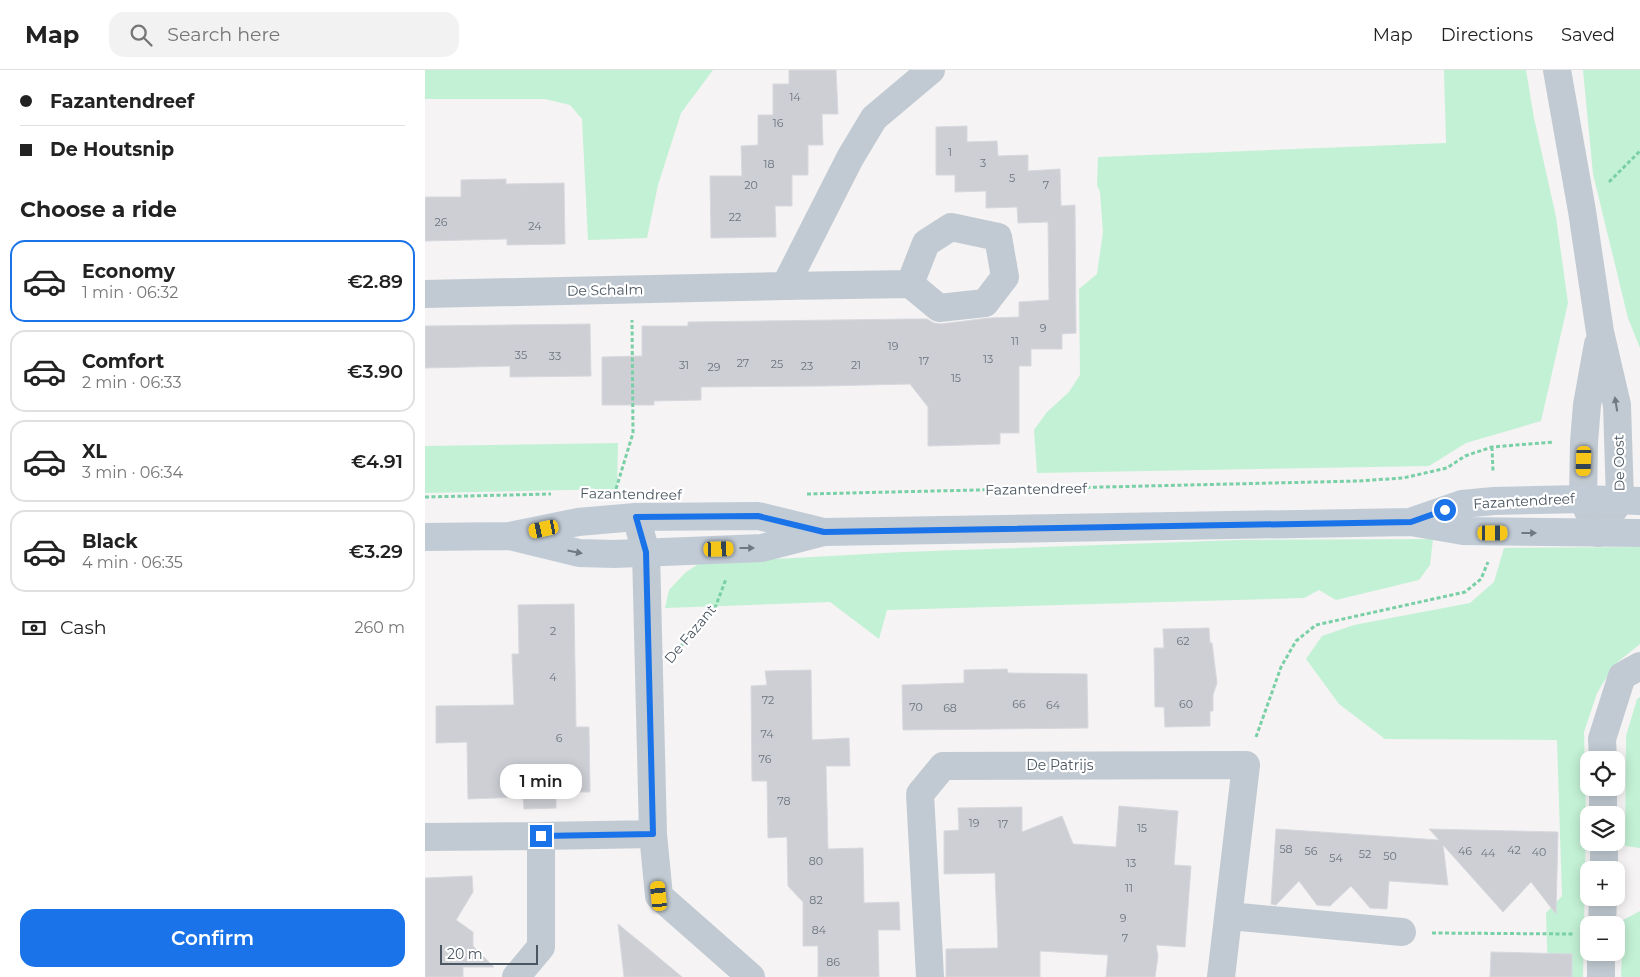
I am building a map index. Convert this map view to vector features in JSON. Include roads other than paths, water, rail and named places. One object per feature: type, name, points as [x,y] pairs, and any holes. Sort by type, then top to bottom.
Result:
[{"type":"street","points":[[785,286],[850,158],[874,118],[931,70]]},
{"type":"street","name":"De Oost","points":[[1557,70],[1582,211],[1600,332],[1617,405],[1630,500],[1598,533],[1583,499],[1587,405],[1600,332]]},
{"type":"street","name":"De Schalm","points":[[425,294],[910,284]]},
{"type":"street","name":"Fazantendreef","points":[[1411,522],[1462,504],[1494,501],[1630,500]]},
{"type":"street","name":"Fazantendreef","points":[[425,537],[510,536],[578,522],[636,517],[758,516],[824,532]]},
{"type":"street","name":"De Fazant","points":[[636,517],[646,552],[653,834],[659,896],[751,977]]},
{"type":"street","name":"Fazantendreef","points":[[510,536],[579,553],[762,548],[824,532],[1411,522],[1463,531],[1493,533],[1640,533]]},
{"type":"street","points":[[1603,751],[1602,739],[1622,676],[1640,666]]},
{"type":"street","name":"De Patrijs","points":[[930,977],[920,794],[943,766],[1246,765],[1229,916]]},
{"type":"street","points":[[425,837],[653,834]]},
{"type":"street","points":[[516,977],[541,947],[541,836]]},
{"type":"street","points":[[1221,977],[1229,916],[1401,932]]},
{"type":"street","points":[[1601,961],[1601,977]]}]
